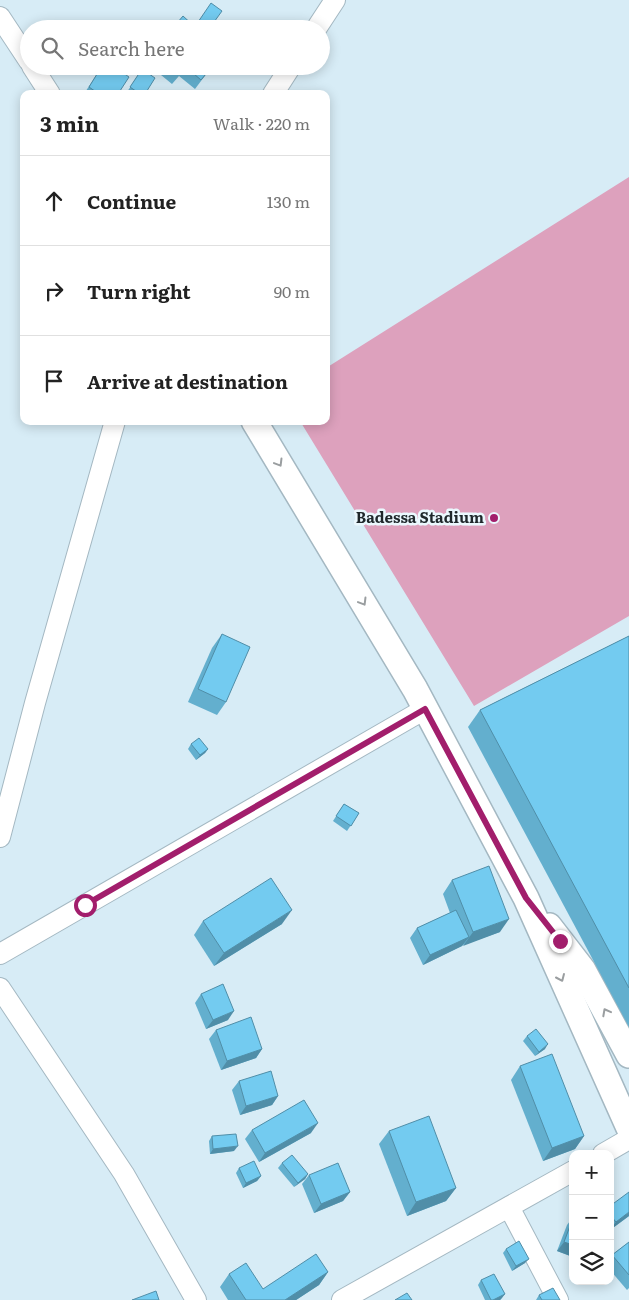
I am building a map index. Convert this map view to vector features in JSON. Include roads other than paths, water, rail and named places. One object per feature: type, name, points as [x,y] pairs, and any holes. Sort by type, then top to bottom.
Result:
[{"type":"street","points":[[322,20],[335,0]]},
{"type":"street","points":[[0,17],[20,47]]},
{"type":"street","points":[[38,75],[47,90]]},
{"type":"street","points":[[275,90],[285,75]]},
{"type":"street","points":[[0,838],[35,704],[114,425]]},
{"type":"street","points":[[256,425],[425,709],[526,898],[629,1128]]},
{"type":"street","points":[[0,954],[425,709]]},
{"type":"street","points":[[526,898],[583,970],[629,1055]]},
{"type":"street","points":[[0,988],[124,1174],[196,1300]]},
{"type":"street","points":[[610,1150],[629,1139]]},
{"type":"street","points":[[342,1300],[569,1173]]},
{"type":"street","points":[[508,1207],[558,1300]]},
{"type":"place","name":"Badessa Stadium","points":[[494,518]]}]
